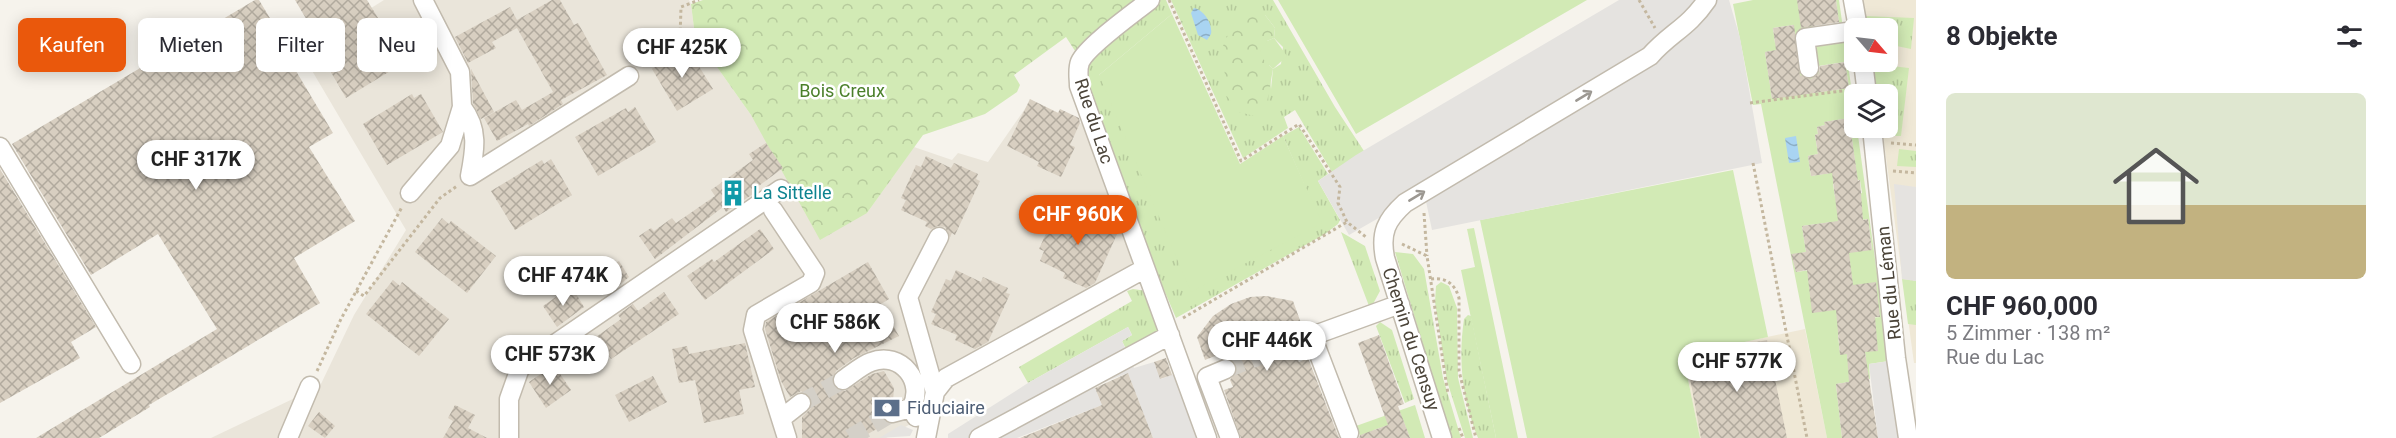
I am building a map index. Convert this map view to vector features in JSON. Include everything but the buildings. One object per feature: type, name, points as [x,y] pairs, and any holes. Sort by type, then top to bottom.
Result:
[{"type":"street","points":[[410,193],[450,146],[462,107],[460,72],[423,0]]},
{"type":"street","name":"Rue du Lac","points":[[1150,0],[1092,47],[1081,60],[1078,71],[1079,86],[1144,269],[1208,438]]},
{"type":"street","points":[[1382,240],[1390,220],[1405,203],[1650,56],[1660,37],[1692,21],[1707,0]]},
{"type":"street","points":[[1853,0],[1856,18]]},
{"type":"street","points":[[1809,68],[1805,38],[1844,32]]},
{"type":"street","points":[[470,176],[629,76]]},
{"type":"street","points":[[462,107],[474,127],[476,143],[470,176]]},
{"type":"street","name":"Rue du Léman","points":[[1873,138],[1896,358],[1908,438]]},
{"type":"street","points":[[0,147],[131,364]]},
{"type":"street","points":[[508,430],[511,392],[520,368],[781,189]]},
{"type":"street","points":[[773,210],[815,273],[811,283],[756,315],[753,330],[787,438]]},
{"type":"street","points":[[935,392],[908,297],[939,237]]},
{"type":"street","name":"Chemin du Censuy","points":[[1382,240],[1442,438]]},
{"type":"street","points":[[925,437],[935,392],[946,378],[1144,269]]},
{"type":"street","points":[[1292,344],[1400,304]]},
{"type":"street","points":[[979,438],[1168,331]]},
{"type":"street","points":[[1312,336],[1349,433]]},
{"type":"street","points":[[843,380],[872,361],[889,360],[904,366],[918,390],[917,398],[911,408],[892,413]]},
{"type":"street","points":[[1226,369],[1207,377],[1230,438]]},
{"type":"street","points":[[288,438],[310,386]]},
{"type":"street","points":[[782,418],[801,403]]},
{"type":"street","points":[[911,408],[925,437]]},
{"type":"path","points":[[629,76],[680,39],[681,7],[699,0]]},
{"type":"path","points":[[1169,0],[1242,162],[1299,124],[1340,187],[1338,203],[1347,222],[1382,240],[1427,256]]},
{"type":"path","points":[[1639,0],[1660,37]]},
{"type":"path","points":[[1750,103],[1844,93]]},
{"type":"path","points":[[1900,143],[1916,145]]},
{"type":"path","points":[[1753,163],[1807,438]]},
{"type":"path","points":[[356,291],[364,296],[440,198],[470,176]]},
{"type":"path","points":[[310,386],[356,291],[410,193]]},
{"type":"path","points":[[1423,204],[1427,230],[1427,256],[1449,398]]},
{"type":"path","points":[[1168,331],[1347,222]]},
{"type":"path","points":[[1431,279],[1450,282],[1459,298],[1459,371],[1476,438]]},
{"type":"path","points":[[1459,427],[1463,438]]},
{"type":"shaded area","points":[[384,0],[689,0],[695,36],[751,115],[867,213],[914,147],[952,160],[958,153],[988,162],[1031,100],[1100,132],[1144,257],[1102,300],[944,384],[928,414],[886,438],[211,438],[320,386],[354,315],[406,230],[313,72],[345,72],[345,24]]},
{"type":"shaded area","points":[[1619,0],[1729,0],[1740,38],[1762,163],[1432,230],[1424,192],[1349,235],[1318,181],[1356,155]]},
{"type":"shaded area","points":[[1863,0],[1916,0],[1916,363],[1914,363],[1883,138],[1898,138],[1898,84],[1875,84],[1874,72],[1898,72],[1898,18],[1866,18]]},
{"type":"shaded area","points":[[1894,184],[1916,187],[1916,281],[1902,279]]},
{"type":"shaded area","points":[[1128,327],[1132,335],[1122,341],[1134,368],[1154,362],[1161,379],[1177,373],[1202,438],[1153,438],[1128,373],[1094,386],[1102,405],[1017,438],[948,438],[948,434],[1028,383]]},
{"type":"shaded area","points":[[1805,329],[1827,438],[1700,438],[1683,355]]},
{"type":"shaded area","points":[[1889,361],[1902,438],[1878,438],[1869,364]]},
{"type":"shaded area","points":[[901,425],[913,430],[910,436],[879,438]]},
{"type":"green space","name":"Bois Creux","points":[[703,0],[1143,0],[1077,54],[1066,37],[1014,75],[1020,85],[1017,92],[985,114],[923,135],[867,213],[820,240],[751,115],[695,36],[691,4]]},
{"type":"green space","points":[[1157,0],[1166,0],[1172,14],[1099,75],[1321,223],[1283,136],[1299,127],[1328,174],[1318,181],[1340,220],[1325,234],[1176,318],[1147,250],[1085,78],[1085,63]]},
{"type":"green space","points":[[1171,0],[1273,0],[1335,107],[1364,151],[1332,172],[1295,110],[1284,117],[1288,128],[1243,158]],"holes":[[[1265,15],[1275,28],[1274,38],[1283,47],[1281,64],[1273,69],[1271,89]]]},
{"type":"green space","points":[[1278,0],[1587,0],[1356,134]]},
{"type":"green space","points":[[1753,0],[1797,0],[1810,5],[1813,28],[1839,24],[1836,0],[1839,0],[1844,36],[1844,62],[1818,66],[1820,83],[1805,94],[1844,89],[1844,119],[1825,122],[1825,125],[1817,127],[1818,134],[1815,135],[1818,154],[1808,156],[1811,176],[1856,169],[1852,138],[1858,138],[1889,361],[1869,364],[1870,379],[1836,384],[1842,438],[1827,438],[1761,104],[1753,105],[1733,4]],"holes":[[[1793,25],[1796,40],[1775,43],[1773,28]],[[1795,48],[1801,94],[1772,98],[1765,52]],[[1860,180],[1862,193],[1835,197],[1833,184]],[[1868,219],[1872,250],[1842,223]],[[1832,222],[1838,266],[1796,272],[1792,255],[1806,252],[1802,226]],[[1852,280],[1853,285],[1880,317],[1852,320]],[[1876,332],[1865,352],[1866,357],[1847,359],[1847,354],[1840,354],[1838,335]]]},
{"type":"green space","points":[[1246,12],[1265,15],[1275,28],[1274,38],[1267,41],[1264,60],[1273,69],[1266,108],[1254,116],[1239,112],[1226,95],[1223,46],[1233,24]]},
{"type":"green space","points":[[1172,14],[1240,164],[1283,136],[1322,223],[1191,292],[1099,75]]},
{"type":"green space","points":[[1866,16],[1914,18],[1911,49],[1898,46],[1898,18],[1866,18]]},
{"type":"green space","points":[[1274,38],[1287,56],[1273,69],[1260,52],[1267,41]]},
{"type":"green space","points":[[1898,67],[1909,68],[1901,136],[1898,136],[1898,84],[1876,84],[1874,72],[1898,72]]},
{"type":"green space","points":[[1847,72],[1849,72],[1851,84],[1848,84]]},
{"type":"green space","points":[[1899,149],[1916,151],[1916,167],[1897,166]]},
{"type":"green space","points":[[1733,170],[1768,337],[1683,355],[1700,438],[1527,438],[1480,220]]},
{"type":"green space","points":[[1474,228],[1518,438],[1496,438],[1461,270],[1475,267],[1467,229]]},
{"type":"green space","points":[[1341,232],[1365,246],[1380,291],[1373,304],[1369,306]]},
{"type":"green space","points":[[1395,252],[1413,254],[1424,269],[1443,378],[1461,438],[1451,438]]},
{"type":"green space","points":[[1902,279],[1916,281],[1916,325],[1908,324]]},
{"type":"green space","points":[[1441,282],[1449,286],[1457,308],[1458,378],[1473,438],[1465,438],[1447,381],[1435,302],[1436,286]]},
{"type":"green space","points":[[1133,289],[1147,291],[1164,331],[1126,349],[1122,341],[1132,335],[1128,327],[1028,383],[1019,367],[1132,301],[1127,291]]},
{"type":"green space","points":[[1468,315],[1471,316],[1496,438],[1478,438],[1468,409],[1461,349],[1464,319]]},
{"type":"green space","points":[[1380,322],[1392,330],[1414,399],[1405,403],[1376,326]]},
{"type":"green space","points":[[1415,405],[1425,438],[1410,438],[1403,420],[1374,430],[1361,438],[1356,426]]},
{"type":"water","points":[[1194,8],[1204,14],[1209,22],[1211,34],[1207,40],[1198,35],[1191,13]]},
{"type":"water","points":[[1796,136],[1800,162],[1789,163],[1785,138]]},
{"type":"tunnel","points":[[1226,369],[1292,344]]},
{"type":"tunnel","points":[[801,403],[843,380]]},
{"type":"tunnel","points":[[850,438],[892,413]]},
{"type":"place","name":"La Sittelle","points":[[733,193]]},
{"type":"place","name":"Fiduciaire","points":[[887,408]]}]
